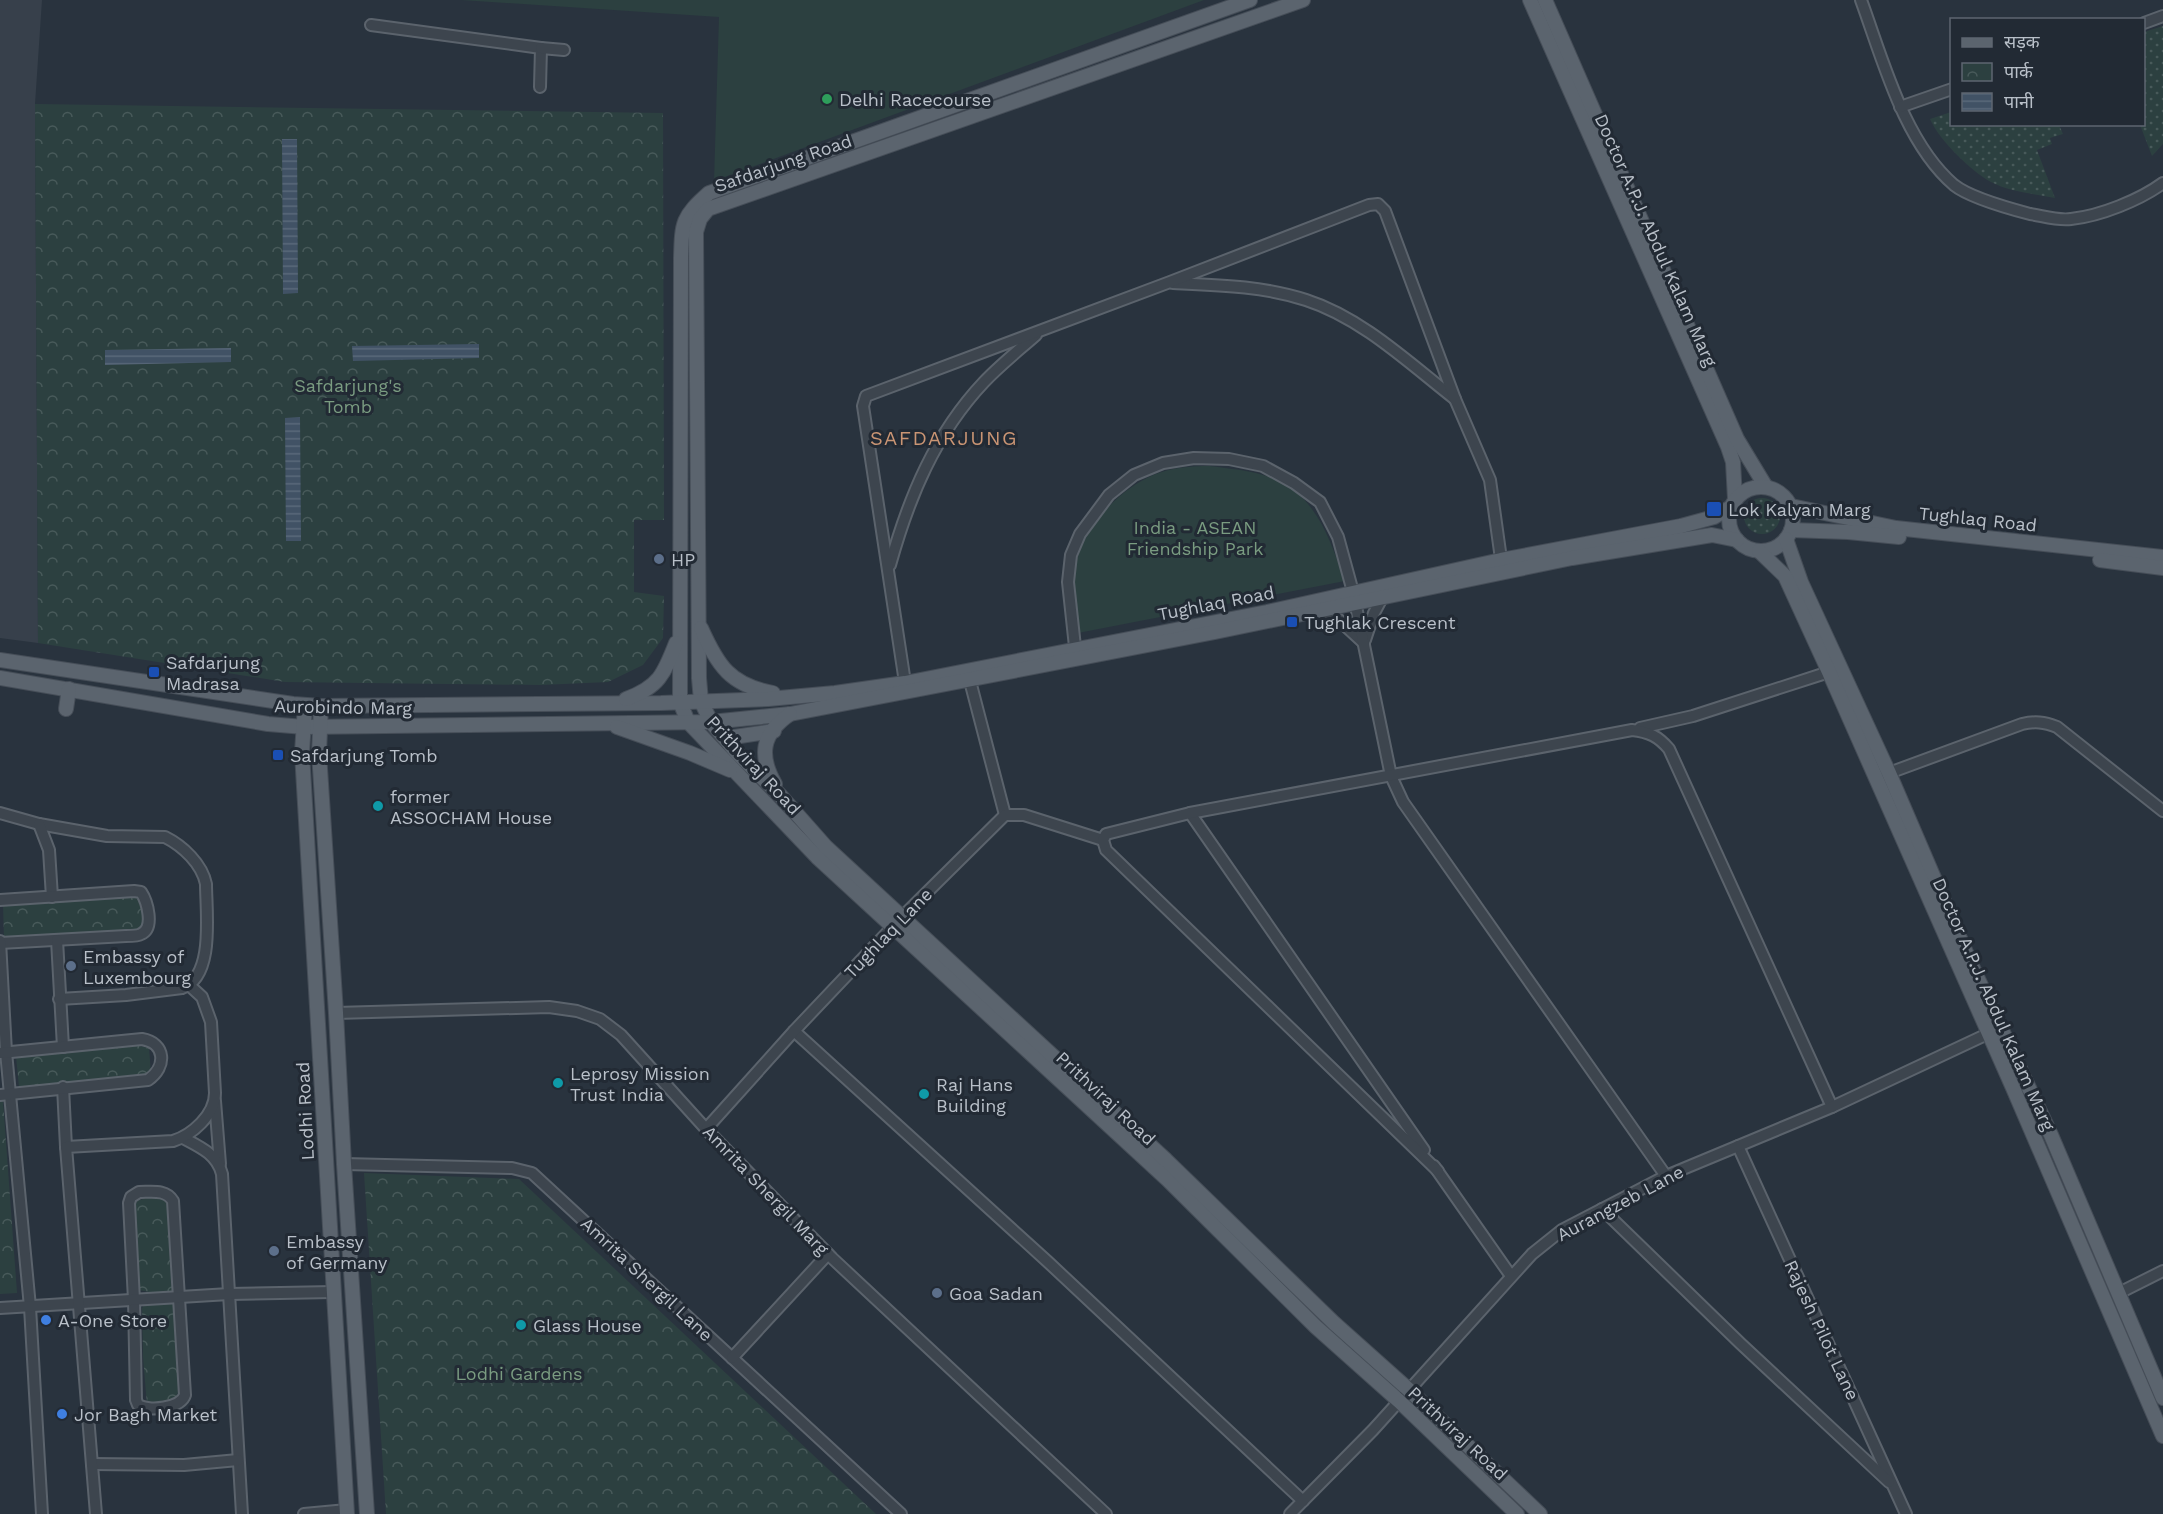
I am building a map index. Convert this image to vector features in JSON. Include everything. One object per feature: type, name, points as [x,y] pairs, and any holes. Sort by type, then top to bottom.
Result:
[{"type":"main road","name":"Safdarjung Road","points":[[680,702],[681,232],[688,212],[709,193],[1250,0]]},
{"type":"main road","name":"Safdarjung Road","points":[[701,701],[696,232],[700,219],[708,209],[1303,0]]},
{"type":"main road","name":"Doctor A.P.J. Abdul Kalam Marg","points":[[1538,2],[1737,439],[1766,487]]},
{"type":"main road","name":"Doctor A.P.J. Abdul Kalam Marg","points":[[1538,2],[1728,447],[1733,462],[1733,503]]},
{"type":"main road","points":[[1766,487],[1784,495],[1791,506],[1794,518],[1789,535],[1796,585],[1759,551],[1743,546],[1732,532],[1729,522],[1733,503],[1747,490],[1766,487]]},
{"type":"main road","name":"Tughlaq Road","points":[[680,702],[906,688],[969,681],[1076,654],[1267,612],[1354,597],[1681,526],[1714,518],[1733,503]]},
{"type":"main road","name":"Tughlaq Road","points":[[1791,506],[1896,528],[2163,557]]},
{"type":"main road","points":[[680,523],[698,523]]},
{"type":"main road","points":[[1759,551],[1775,548],[1789,535]]},
{"type":"main road","name":"Tughlaq Road","points":[[1789,535],[1895,536],[2163,568]]},
{"type":"main road","name":"Tughlaq Road","points":[[688,722],[790,714],[1076,654],[1320,610],[1354,597],[1383,596],[1502,566],[1572,558],[1683,539],[1712,536],[1737,540]]},
{"type":"main road","name":"Doctor A.P.J. Abdul Kalam Marg","points":[[1796,585],[1829,672],[2119,1293],[2163,1398]]},
{"type":"main road","name":"Doctor A.P.J. Abdul Kalam Marg","points":[[1796,585],[1889,773],[1967,955],[1995,1030],[2163,1436]]},
{"type":"main road","points":[[699,623],[712,654],[729,675],[756,690],[790,696]]},
{"type":"main road","points":[[615,703],[638,694],[656,683],[669,661],[679,633]]},
{"type":"main road","name":"Aurobindo Marg","points":[[0,660],[321,706],[680,702]]},
{"type":"main road","name":"Aurobindo Marg","points":[[0,678],[268,724],[304,727],[688,722]]},
{"type":"main road","points":[[66,709],[69,689]]},
{"type":"main road","name":"Prithviraj Road","points":[[701,701],[711,722],[727,738],[737,753],[780,795],[826,847],[898,921],[1167,1179],[1316,1327],[1399,1401],[1517,1514]]},
{"type":"main road","name":"Prithviraj Road","points":[[680,702],[688,722],[817,857],[898,921],[1166,1160],[1334,1323],[1409,1390],[1540,1514]]},
{"type":"main road","name":"Lodhi Road","points":[[305,705],[302,753],[347,1512]]},
{"type":"main road","name":"Lodhi Road","points":[[321,706],[319,753],[367,1514]]},
{"type":"main road","points":[[780,795],[768,772],[763,754],[774,730],[790,714]]},
{"type":"main road","points":[[610,724],[735,772]]},
{"type":"main road","points":[[727,738],[774,730]]},
{"type":"street","points":[[1861,0],[1900,107],[1928,155],[1955,186],[2005,208],[2069,220],[2096,214],[2150,193],[2163,183]]},
{"type":"street","points":[[2145,23],[2163,16]]},
{"type":"street","points":[[370,25],[564,50]]},
{"type":"street","points":[[540,87],[541,48]]},
{"type":"street","points":[[1900,107],[1950,90]]},
{"type":"street","points":[[906,688],[864,400],[870,393],[1170,282],[1369,205],[1378,204],[1385,211],[1455,399],[1490,480],[1502,566]]},
{"type":"street","points":[[1170,282],[1240,286],[1274,291],[1307,300],[1341,315],[1376,337],[1455,399]]},
{"type":"street","points":[[889,569],[920,479],[940,438],[985,381],[1041,330]]},
{"type":"street","points":[[1076,654],[1068,582],[1071,555],[1080,534],[1109,495],[1134,475],[1163,464],[1194,458],[1229,459],[1263,466],[1294,483],[1320,502],[1338,537],[1354,597],[1391,776],[1403,802],[1666,1176]]},
{"type":"street","points":[[1364,643],[1374,613],[1383,596]]},
{"type":"street","points":[[1320,610],[1340,620],[1364,643]]},
{"type":"street","points":[[1438,1171],[1106,850],[1103,840],[1106,834],[1190,813],[1632,730],[1693,716],[1829,672]]},
{"type":"street","points":[[969,681],[1005,815],[1024,815],[1103,840]]},
{"type":"street","points":[[1889,773],[2022,724],[2033,721],[2045,722],[2057,727],[2163,811]]},
{"type":"street","points":[[1632,730],[1648,732],[1661,739],[1669,749],[1832,1107]]},
{"type":"street","points":[[0,813],[39,824],[114,837],[165,837],[200,866],[206,884],[206,950],[198,974],[190,986],[126,995],[60,999]]},
{"type":"street","points":[[1190,813],[1511,1276]]},
{"type":"street","name":"Tughlaq Lane","points":[[706,1129],[794,1031],[898,921],[1005,815]]},
{"type":"street","points":[[39,824],[49,850],[52,897]]},
{"type":"street","points":[[0,900],[134,891],[141,892],[147,904],[147,929],[142,934],[0,942],[5,1095],[30,1307],[42,1514]]},
{"type":"street","points":[[57,940],[63,1047]]},
{"type":"street","points":[[190,986],[202,997],[211,1022],[242,1514]]},
{"type":"street","name":"Amrita Shergil Marg","points":[[336,1013],[549,1007],[577,1011],[600,1019],[621,1035],[706,1129],[828,1254],[1106,1514]]},
{"type":"street","name":"Aurangzeb Lane","points":[[1290,1514],[1399,1401],[1532,1254],[1562,1230],[1666,1176],[1832,1107],[1995,1030]]},
{"type":"street","points":[[794,1031],[1048,1262],[1303,1501]]},
{"type":"street","points":[[3,1052],[142,1039],[151,1040],[158,1047],[161,1056],[160,1067],[156,1074],[148,1080],[5,1095]]},
{"type":"street","points":[[63,1088],[96,1514]]},
{"type":"street","points":[[66,1147],[161,1143],[183,1138],[208,1114],[215,1101]]},
{"type":"street","points":[[183,1138],[207,1151],[220,1164]]},
{"type":"street","name":"Rajesh Pilot Lane","points":[[1738,1146],[1906,1514]]},
{"type":"street","name":"Amrita Shergil Lane","points":[[344,1164],[512,1168],[532,1173],[540,1178],[595,1233],[901,1514]]},
{"type":"street","points":[[139,1192],[164,1192],[170,1195],[173,1201],[180,1298],[184,1400],[177,1405],[147,1409],[138,1406],[129,1203],[131,1197],[139,1192]]},
{"type":"street","points":[[1602,1209],[1741,1344],[1893,1486]]},
{"type":"street","points":[[732,1358],[828,1254]]},
{"type":"street","points":[[2119,1293],[2163,1271]]},
{"type":"street","points":[[0,1308],[79,1305],[229,1294],[333,1292]]},
{"type":"street","points":[[92,1464],[184,1465],[238,1460]]},
{"type":"street","points":[[304,1514],[347,1512]]},
{"type":"shaded area","points":[[0,0],[42,0],[35,104],[38,643],[0,638]]},
{"type":"green space","name":"Delhi Racecourse","points":[[461,0],[1204,0],[714,181],[719,17]]},
{"type":"green space","points":[[2163,26],[2163,144],[2152,156],[2140,126],[2145,126],[2145,32]]},
{"type":"green space","name":"Safdarjung's Tomb","points":[[35,104],[663,113],[664,520],[634,520],[634,592],[664,596],[663,638],[643,665],[608,682],[541,685],[285,682],[38,643]]},
{"type":"green space","points":[[1950,112],[1950,126],[2059,126],[2063,134],[2050,138],[2052,144],[2037,150],[2055,198],[2006,188],[1991,182],[1956,154],[1930,119]]},
{"type":"green space","name":"India - ASEAN Friendship Park","points":[[1210,466],[1246,471],[1272,478],[1303,498],[1323,527],[1345,581],[1078,633],[1073,595],[1075,567],[1087,535],[1107,508],[1133,486],[1147,478],[1177,468]]},
{"type":"green space","points":[[1762,498],[1775,503],[1780,516],[1775,529],[1762,534],[1749,529],[1744,516],[1749,503]]},
{"type":"green space","points":[[137,894],[144,911],[141,930],[4,939],[3,903]]},
{"type":"green space","points":[[133,1045],[149,1048],[151,1074],[19,1087],[16,1056]]},
{"type":"green space","points":[[0,1101],[3,1101],[17,1293],[0,1294]]},
{"type":"green space","name":"Lodhi Gardens","points":[[364,1173],[519,1179],[876,1514],[386,1514]]},
{"type":"green space","points":[[152,1196],[169,1200],[174,1292],[159,1294],[139,1290],[134,1211],[137,1201]]},
{"type":"green space","points":[[145,1304],[173,1304],[176,1313],[179,1358],[178,1391],[176,1402],[147,1405],[142,1308]]},
{"type":"water","points":[[282,139],[297,139],[298,293],[283,294]]},
{"type":"water","points":[[479,344],[479,358],[353,361],[352,346]]},
{"type":"water","points":[[231,348],[231,362],[105,365],[105,350]]},
{"type":"water","points":[[300,417],[301,541],[286,541],[285,418]]},
{"type":"place","name":"Delhi Racecourse","points":[[827,99]]},
{"type":"place","name":"Lok Kalyan Marg","points":[[1714,509]]},
{"type":"place","name":"HP","points":[[659,559]]},
{"type":"place","name":"Tughlak Crescent","points":[[1292,622]]},
{"type":"place","name":"Safdarjung Madrasa","points":[[154,672]]},
{"type":"place","name":"Safdarjung Tomb","points":[[278,755]]},
{"type":"place","name":"former ASSOCHAM House","points":[[378,806]]},
{"type":"place","name":"Embassy of Luxembourg","points":[[71,966]]},
{"type":"place","name":"Leprosy Mission Trust India","points":[[558,1083]]},
{"type":"place","name":"Raj Hans Building","points":[[924,1094]]},
{"type":"place","name":"Embassy of Germany","points":[[274,1251]]},
{"type":"place","name":"Goa Sadan","points":[[937,1293]]},
{"type":"place","name":"A-One Store","points":[[46,1320]]},
{"type":"place","name":"Glass House","points":[[521,1325]]},
{"type":"place","name":"Jor Bagh Market","points":[[62,1414]]},
{"type":"district","name":"SAFDARJUNG","points":[[944,438]]}]
